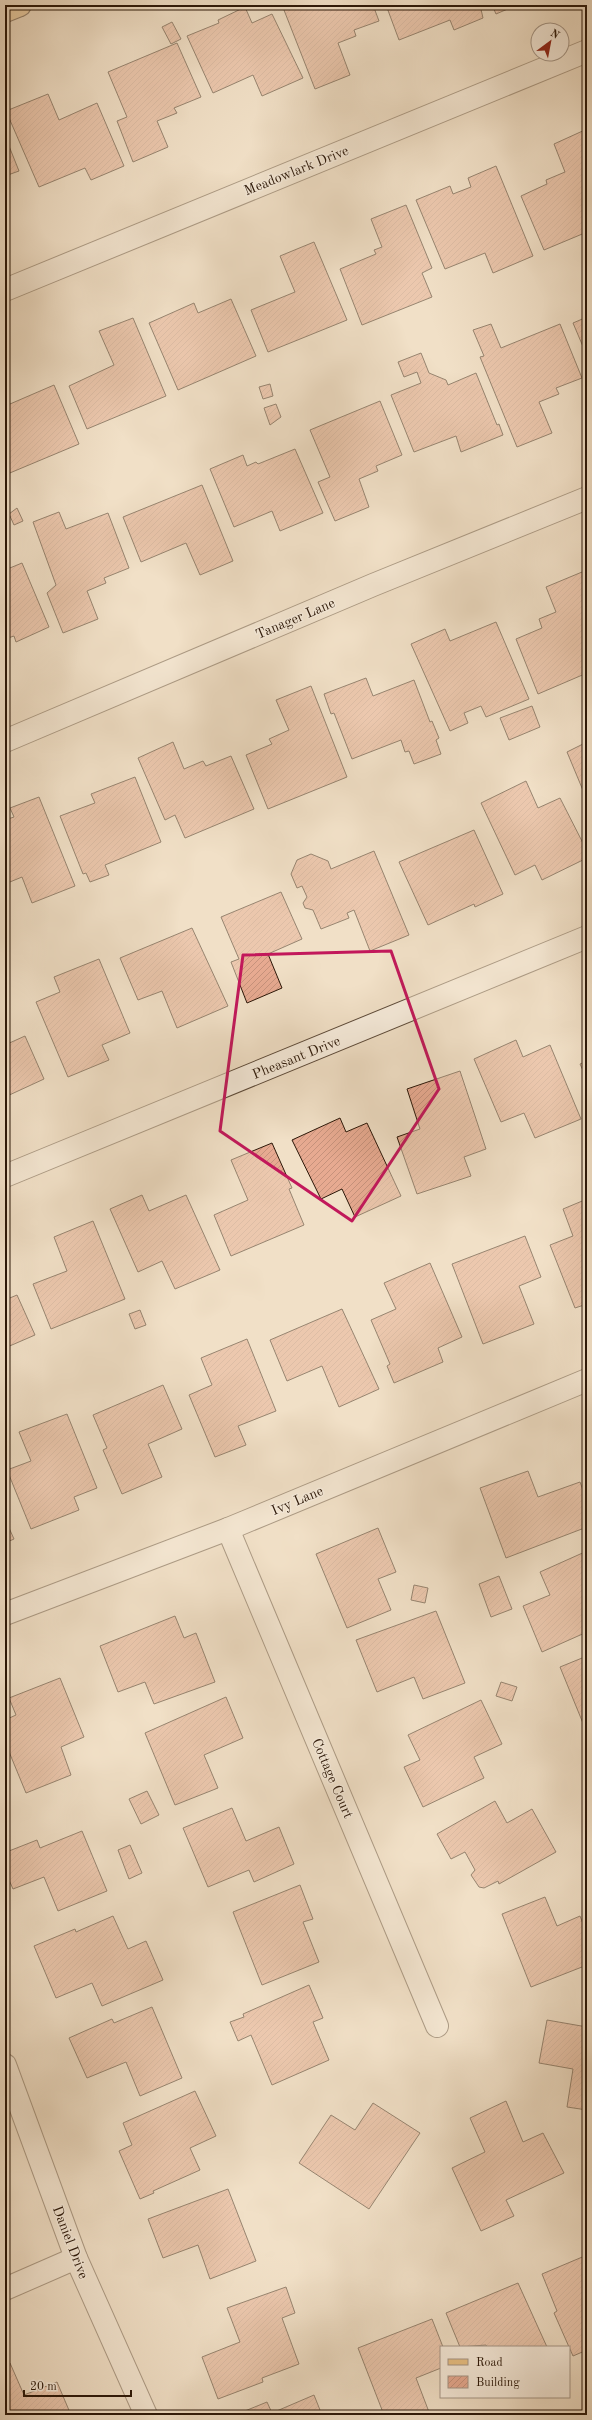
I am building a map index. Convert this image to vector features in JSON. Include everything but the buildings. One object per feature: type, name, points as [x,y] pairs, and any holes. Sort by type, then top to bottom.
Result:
[{"type":"main road","points":[[5,11],[20,5]]},
{"type":"street","name":"Meadowlark Drive","points":[[5,290],[587,51]]},
{"type":"street","name":"Tanager Lane","points":[[5,741],[374,585],[587,498]]},
{"type":"street","name":"Pheasant Drive","points":[[5,1176],[587,937]]},
{"type":"street","name":"Ivy Lane","points":[[5,1614],[228,1529],[587,1380]]},
{"type":"street","name":"Cottage Court","points":[[228,1529],[437,2026]]},
{"type":"street","name":"Daniel Drive","points":[[5,2065],[76,2258],[146,2415]]},
{"type":"street","points":[[5,2289],[76,2258]]},
{"type":"highlighted area","points":[[391,951],[439,1089],[352,1221],[220,1131],[243,955]]}]
